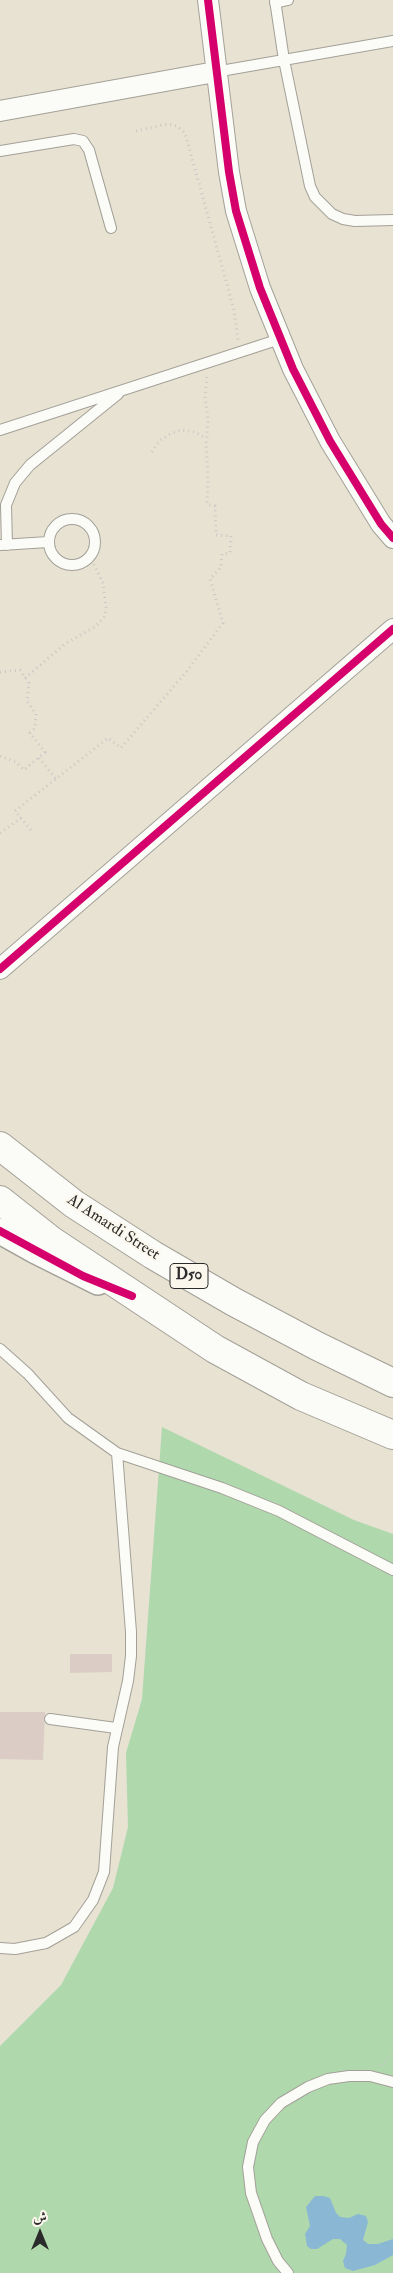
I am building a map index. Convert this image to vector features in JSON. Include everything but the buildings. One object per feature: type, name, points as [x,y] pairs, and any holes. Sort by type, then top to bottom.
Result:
[{"type":"main road","name":"Al Amardi Street","points":[[0,1146],[74,1204],[153,1254],[234,1302],[317,1346],[393,1383]]},
{"type":"main road","points":[[0,1200],[52,1241],[132,1296],[215,1349],[301,1396],[393,1434]]},
{"type":"street","points":[[208,0],[215,72],[236,211],[260,288],[280,339],[330,441],[381,524],[393,538]]},
{"type":"street","points":[[0,110],[215,72]]},
{"type":"street","points":[[0,969],[393,629]]},
{"type":"street","points":[[0,1231],[84,1276],[132,1296]]},
{"type":"lane","points":[[288,0],[275,2],[284,60],[310,186],[315,197],[332,214],[343,219],[355,222],[393,220]]},
{"type":"lane","points":[[215,72],[393,42]]},
{"type":"lane","points":[[0,152],[74,138],[83,141],[89,150],[111,228]]},
{"type":"lane","points":[[0,430],[280,339]]},
{"type":"lane","points":[[48,542],[3,545],[6,505],[10,493],[18,478],[30,465],[123,390]]},
{"type":"lane","points":[[68,520],[76,520],[90,528],[94,535],[94,550],[90,557],[83,562],[67,565],[54,557],[48,542],[54,527],[68,520]]},
{"type":"lane","points":[[0,1349],[28,1374],[68,1418],[116,1453],[222,1488],[279,1511],[393,1570]]},
{"type":"lane","points":[[0,1948],[15,1949],[46,1943],[74,1927],[93,1900],[104,1872],[109,1785],[116,1728],[128,1681],[131,1632],[116,1453]]},
{"type":"lane","points":[[50,1719],[116,1728]]},
{"type":"lane","points":[[288,2273],[278,2261],[267,2239],[251,2193],[248,2167],[253,2142],[265,2120],[281,2103],[308,2087],[328,2079],[370,2076],[393,2082]]},
{"type":"path","points":[[136,131],[167,124],[178,126],[185,133],[234,310],[241,352]]},
{"type":"path","points":[[31,830],[15,811],[108,738],[120,748],[187,671],[223,624],[210,579],[221,567],[222,554],[230,553],[231,536],[216,535],[214,506],[207,504],[206,438],[208,421],[205,396],[209,362]]},
{"type":"path","points":[[152,452],[159,441],[176,432],[195,432],[206,438]]},
{"type":"path","points":[[25,678],[66,644],[96,626],[105,616],[106,607],[103,583],[90,557]]},
{"type":"path","points":[[0,672],[20,670],[29,683],[26,702],[36,714],[35,728],[30,733],[45,752],[24,770],[16,762],[0,756]]},
{"type":"path","points":[[39,758],[56,779]]},
{"type":"path","points":[[0,833],[21,818]]},
{"type":"green space","points":[[162,1427],[354,1520],[393,1534],[393,2273],[0,2273],[0,2046],[61,1985],[113,1888],[128,1827],[126,1753],[142,1699]]},
{"type":"water","points":[[315,2196],[330,2198],[336,2213],[340,2217],[349,2218],[358,2214],[366,2216],[368,2222],[363,2240],[368,2244],[378,2244],[393,2239],[393,2255],[375,2265],[353,2271],[345,2268],[343,2261],[347,2245],[340,2239],[333,2239],[317,2249],[311,2249],[307,2246],[305,2234],[310,2226],[306,2207]]},
{"type":"cycle path","points":[[208,0],[229,172],[236,211],[260,288],[293,369],[330,441],[381,524],[393,538]]},
{"type":"cycle path","points":[[0,969],[393,629]]},
{"type":"cycle path","points":[[0,1231],[83,1276],[132,1296]]}]
